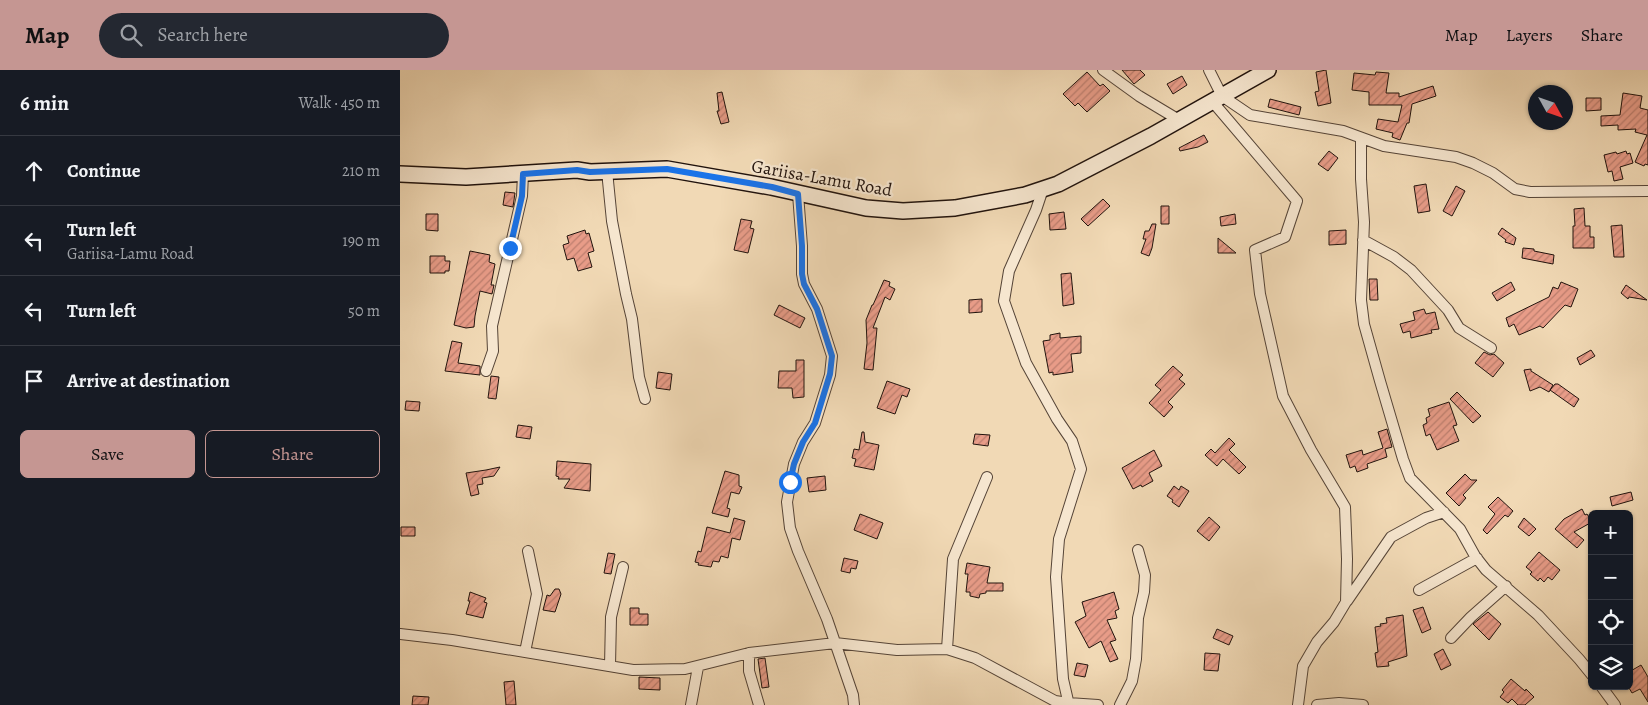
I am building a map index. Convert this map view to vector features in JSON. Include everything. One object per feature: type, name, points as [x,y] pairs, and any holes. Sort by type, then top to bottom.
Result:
[{"type":"street","points":[[1103,70],[1139,96],[1179,120]]},
{"type":"street","points":[[1209,70],[1217,99],[1297,201],[1285,237],[1255,250],[1260,294],[1283,396],[1311,450],[1345,507],[1346,602]]},
{"type":"street","name":"Gariisa-Lamu Road","points":[[400,174],[466,177],[577,170],[590,172],[667,169],[772,187],[866,208],[903,212],[964,206],[1025,195],[1043,189],[1098,164],[1268,70]]},
{"type":"street","points":[[1217,99],[1250,115],[1343,131],[1384,146],[1456,157],[1493,173],[1515,189],[1530,192],[1648,191]]},
{"type":"street","points":[[1361,138],[1364,222],[1361,300],[1364,324],[1410,478],[1460,529],[1486,570],[1538,615],[1588,670]]},
{"type":"street","points":[[607,171],[612,221],[632,319],[639,377],[645,399]]},
{"type":"street","points":[[486,372],[493,351],[492,326],[522,196],[523,174]]},
{"type":"street","points":[[1043,189],[1036,210],[1009,271],[1004,301],[1026,363],[1057,419],[1072,441],[1081,470],[1059,539],[1056,577],[1063,679],[1068,704]]},
{"type":"street","points":[[798,194],[804,284],[817,309],[832,356],[830,374],[815,423],[803,442],[794,464],[787,502],[790,528],[835,642],[853,695],[854,705]]},
{"type":"street","points":[[1363,240],[1394,257],[1411,270],[1437,297],[1459,328],[1491,348]]},
{"type":"street","points":[[947,649],[953,559],[987,477]]},
{"type":"street","points":[[1298,705],[1303,666],[1317,642],[1334,622],[1391,537],[1426,518],[1444,512]]},
{"type":"street","points":[[1120,705],[1132,681],[1136,658],[1138,618],[1144,592],[1145,575],[1138,550]]},
{"type":"street","points":[[525,652],[537,594],[528,551]]},
{"type":"street","points":[[1419,590],[1477,558]]},
{"type":"street","points":[[610,666],[611,618],[623,567]]},
{"type":"street","points":[[1450,638],[1506,586]]},
{"type":"street","points":[[400,634],[452,640],[632,670],[685,669],[749,653],[835,642],[897,650],[947,649],[975,658],[1055,701],[1068,704],[1098,705]]},
{"type":"street","points":[[749,653],[749,671],[759,705]]},
{"type":"street","points":[[691,705],[698,666]]},
{"type":"street","points":[[1604,690],[1615,705]]},
{"type":"street","points":[[1317,705],[1363,705]]},
{"type":"building","points":[[1122,70],[1140,70],[1145,75],[1134,84]]},
{"type":"building","points":[[1326,70],[1331,103],[1318,106],[1315,92],[1319,91],[1316,72]]},
{"type":"building","points":[[1087,72],[1100,86],[1103,84],[1110,91],[1087,112],[1078,103],[1075,106],[1063,94]]},
{"type":"building","points":[[1376,72],[1389,73],[1386,93],[1399,93],[1399,97],[1433,86],[1436,96],[1412,104],[1409,123],[1407,123],[1400,140],[1392,137],[1393,133],[1376,129],[1378,119],[1398,122],[1402,105],[1369,105],[1369,92],[1352,90],[1354,73],[1375,75]]},
{"type":"building","points":[[1182,76],[1187,85],[1173,94],[1167,84]]},
{"type":"building","points":[[722,92],[729,122],[721,124],[717,111],[719,111],[717,93]]},
{"type":"building","points":[[1623,93],[1642,96],[1640,108],[1648,110],[1648,165],[1645,164],[1644,166],[1635,162],[1647,135],[1635,132],[1636,129],[1618,130],[1618,125],[1601,126],[1601,116],[1620,115]]},
{"type":"building","points":[[1586,98],[1601,98],[1601,110],[1586,111]]},
{"type":"building","points":[[1270,99],[1301,107],[1299,115],[1268,107]]},
{"type":"building","points":[[1204,135],[1208,142],[1198,147],[1180,151],[1179,148]]},
{"type":"building","points":[[1329,151],[1338,158],[1328,171],[1318,164]]},
{"type":"building","points":[[1626,151],[1627,154],[1630,153],[1633,163],[1620,167],[1623,179],[1614,181],[1612,171],[1608,172],[1604,155]]},
{"type":"building","points":[[1426,184],[1430,211],[1418,213],[1414,186]]},
{"type":"building","points":[[1456,186],[1465,191],[1452,216],[1443,211]]},
{"type":"building","points":[[505,192],[515,193],[513,207],[503,205]]},
{"type":"building","points":[[1103,199],[1110,206],[1088,226],[1081,219]]},
{"type":"building","points":[[1161,206],[1169,206],[1169,224],[1161,224]]},
{"type":"building","points":[[1584,208],[1585,226],[1590,226],[1590,237],[1594,237],[1594,248],[1573,248],[1574,209]]},
{"type":"building","points":[[1064,212],[1066,229],[1050,230],[1049,214]]},
{"type":"building","points":[[426,214],[438,214],[438,231],[426,230]]},
{"type":"building","points":[[1235,214],[1236,224],[1221,226],[1220,217]]},
{"type":"building","points":[[741,219],[752,221],[750,228],[754,229],[748,253],[734,250]]},
{"type":"building","points":[[1152,224],[1156,224],[1149,256],[1141,253],[1146,239],[1143,239],[1145,231],[1149,231]]},
{"type":"building","points":[[1622,225],[1624,257],[1614,257],[1611,226]]},
{"type":"building","points":[[1502,228],[1516,238],[1514,245],[1505,242],[1506,240],[1498,234]]},
{"type":"building","points":[[585,230],[586,234],[589,233],[594,251],[588,253],[592,267],[578,271],[574,258],[567,260],[563,245],[569,243],[567,236]]},
{"type":"building","points":[[1346,230],[1346,244],[1329,245],[1329,231]]},
{"type":"building","points":[[1218,238],[1236,253],[1218,253]]},
{"type":"building","points":[[1523,248],[1554,255],[1553,264],[1522,258]]},
{"type":"building","points":[[470,251],[490,255],[489,262],[495,264],[491,285],[494,285],[492,294],[480,291],[474,327],[466,328],[454,325]]},
{"type":"building","points":[[430,256],[445,256],[445,261],[450,261],[449,271],[445,271],[445,273],[430,273]]},
{"type":"building","points":[[1071,273],[1074,304],[1063,306],[1061,274]]},
{"type":"building","points":[[1369,279],[1377,279],[1378,300],[1370,300]]},
{"type":"building","points":[[884,280],[890,282],[889,286],[895,289],[890,300],[885,297],[873,328],[877,328],[873,370],[864,369],[867,343],[866,320]]},
{"type":"building","points":[[1511,282],[1515,290],[1497,301],[1492,293]]},
{"type":"building","points":[[1561,282],[1578,289],[1571,307],[1565,305],[1543,328],[1540,326],[1519,335],[1514,324],[1509,327],[1506,318],[1549,297],[1553,287],[1558,289]]},
{"type":"building","points":[[1626,285],[1647,300],[1629,297],[1628,299],[1621,293]]},
{"type":"building","points":[[982,299],[982,312],[969,313],[969,300]]},
{"type":"building","points":[[779,305],[805,318],[800,328],[774,315]]},
{"type":"building","points":[[1424,309],[1426,314],[1435,312],[1439,329],[1431,330],[1432,333],[1411,338],[1410,331],[1403,333],[1400,324],[1415,320],[1413,312]]},
{"type":"building","points":[[1060,333],[1060,338],[1081,336],[1081,353],[1071,354],[1073,372],[1053,375],[1053,372],[1049,373],[1043,341],[1050,340],[1050,335]]},
{"type":"building","points":[[452,341],[462,343],[458,363],[480,366],[480,375],[445,371]]},
{"type":"building","points":[[1591,350],[1595,356],[1580,365],[1577,358]]},
{"type":"building","points":[[1484,352],[1490,355],[1494,354],[1504,363],[1493,377],[1475,363]]},
{"type":"building","points":[[796,360],[804,360],[804,397],[793,398],[792,388],[778,388],[779,371],[796,371]]},
{"type":"building","points":[[1173,366],[1183,375],[1179,379],[1185,384],[1168,402],[1173,407],[1164,417],[1149,403],[1161,390],[1155,385]]},
{"type":"building","points":[[1531,369],[1531,371],[1553,385],[1549,392],[1540,387],[1530,391],[1524,370]]},
{"type":"building","points":[[658,372],[672,374],[670,390],[656,388]]},
{"type":"building","points":[[491,376],[499,377],[496,399],[488,398]]},
{"type":"building","points":[[887,381],[910,389],[907,397],[902,395],[895,414],[877,408]]},
{"type":"building","points":[[1555,384],[1558,384],[1579,399],[1574,407],[1550,390]]},
{"type":"building","points":[[1457,392],[1481,416],[1473,423],[1450,399]]},
{"type":"building","points":[[406,401],[420,402],[419,411],[405,410]]},
{"type":"building","points":[[1449,402],[1457,425],[1453,426],[1459,441],[1437,450],[1430,434],[1426,436],[1423,425],[1427,423],[1426,418],[1430,416],[1428,409]]},
{"type":"building","points":[[518,425],[532,427],[530,439],[516,437]]},
{"type":"building","points":[[1387,429],[1392,447],[1385,449],[1387,457],[1367,464],[1368,468],[1357,472],[1355,466],[1350,468],[1346,455],[1362,450],[1363,455],[1383,448],[1378,432]]},
{"type":"building","points":[[862,432],[864,432],[865,442],[879,445],[874,470],[854,466],[856,459],[852,458],[854,449],[859,450]]},
{"type":"building","points":[[975,434],[990,435],[988,446],[973,444]]},
{"type":"building","points":[[1229,438],[1235,444],[1229,450],[1246,467],[1239,474],[1223,459],[1217,466],[1205,455],[1211,449],[1215,453]]},
{"type":"building","points":[[1154,450],[1162,466],[1149,473],[1153,481],[1133,489],[1122,468]]},
{"type":"building","points":[[557,461],[591,464],[590,491],[564,488],[570,479],[558,479],[559,477],[556,476]]},
{"type":"building","points":[[500,467],[494,476],[482,478],[483,484],[477,485],[479,494],[471,496],[466,473]]},
{"type":"building","points":[[725,471],[739,475],[739,486],[742,487],[739,494],[731,492],[727,508],[730,509],[728,517],[712,513]]},
{"type":"building","points":[[1465,474],[1471,480],[1477,480],[1463,495],[1466,498],[1459,506],[1446,493]]},
{"type":"building","points":[[825,476],[826,490],[809,492],[807,478]]},
{"type":"building","points":[[1174,486],[1179,490],[1181,486],[1189,491],[1179,507],[1167,496]]},
{"type":"building","points":[[1631,492],[1633,500],[1612,506],[1610,497]]},
{"type":"building","points":[[1498,497],[1513,511],[1508,517],[1505,515],[1487,534],[1483,530],[1495,514],[1488,507]]},
{"type":"building","points":[[1582,509],[1585,515],[1588,516],[1588,524],[1574,532],[1584,540],[1577,548],[1555,529],[1564,519]]},
{"type":"building","points":[[860,514],[883,523],[877,539],[854,530]]},
{"type":"building","points":[[1209,517],[1220,527],[1209,541],[1197,531]]},
{"type":"building","points":[[734,518],[745,521],[740,540],[732,538],[728,558],[721,556],[719,562],[713,561],[711,567],[698,565],[699,563],[695,562],[698,551],[701,552],[707,527],[730,533]]},
{"type":"building","points":[[1524,518],[1536,529],[1529,536],[1518,527]]},
{"type":"building","points":[[401,527],[415,527],[415,536],[401,536]]},
{"type":"building","points":[[1539,552],[1560,570],[1552,580],[1548,577],[1544,582],[1540,578],[1538,581],[1530,574],[1532,572],[1526,567]]},
{"type":"building","points":[[608,553],[615,554],[611,574],[604,573]]},
{"type":"building","points":[[844,558],[858,561],[856,569],[851,568],[850,573],[841,571]]},
{"type":"building","points":[[967,563],[990,567],[987,583],[1003,583],[1003,591],[986,591],[986,593],[980,594],[979,598],[970,596],[970,592],[966,592],[968,574],[965,574]]},
{"type":"building","points":[[555,589],[559,589],[561,594],[555,612],[543,610],[547,595],[550,596]]},
{"type":"building","points":[[470,592],[486,598],[484,602],[487,603],[483,618],[466,614],[470,601],[468,601]]},
{"type":"building","points":[[1114,592],[1119,609],[1115,611],[1117,618],[1107,620],[1116,640],[1110,642],[1118,659],[1110,662],[1101,641],[1089,648],[1075,622],[1086,616],[1082,602]]},
{"type":"building","points":[[1423,607],[1431,629],[1422,633],[1413,610]]},
{"type":"building","points":[[630,608],[639,608],[639,614],[648,614],[648,625],[630,625]]},
{"type":"building","points":[[1488,612],[1501,624],[1489,640],[1473,624]]},
{"type":"building","points":[[1403,615],[1407,656],[1388,662],[1389,666],[1377,667],[1375,653],[1378,652],[1375,627],[1387,623],[1386,618]]},
{"type":"building","points":[[1217,629],[1233,636],[1229,645],[1213,638]]},
{"type":"building","points":[[1443,649],[1451,665],[1441,670],[1434,654]]},
{"type":"building","points":[[1205,653],[1220,654],[1218,671],[1204,670]]},
{"type":"building","points":[[765,658],[769,687],[762,688],[758,659]]},
{"type":"building","points":[[1077,663],[1088,665],[1085,677],[1074,675]]},
{"type":"building","points":[[1641,665],[1648,677],[1648,702],[1640,689],[1632,693],[1630,690],[1633,690],[1633,670]]},
{"type":"building","points":[[639,677],[660,678],[660,690],[639,689]]},
{"type":"building","points":[[1511,679],[1534,697],[1525,705],[1518,705],[1512,699],[1508,703],[1500,697],[1504,692],[1502,690]]},
{"type":"building","points":[[514,681],[516,705],[506,705],[504,682]]},
{"type":"building","points":[[413,696],[429,697],[428,705],[412,705]]},
{"type":"route","points":[[510,248],[522,196],[523,174],[577,170],[590,172],[667,169],[772,187],[798,194],[804,284],[817,309],[832,356],[830,374],[815,423],[803,442],[794,464],[790,482]]}]
